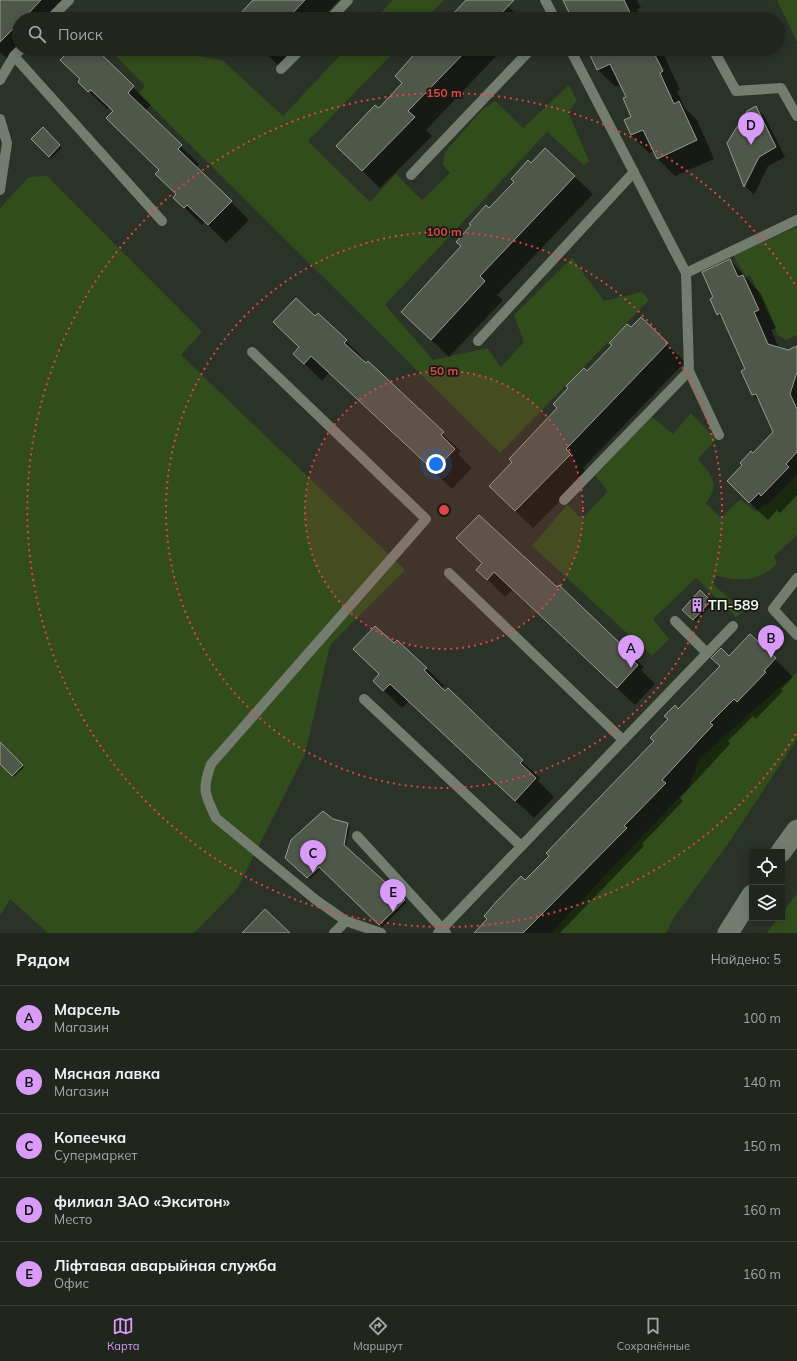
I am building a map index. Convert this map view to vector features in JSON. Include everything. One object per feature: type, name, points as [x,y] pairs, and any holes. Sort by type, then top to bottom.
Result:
[{"type":"street","points":[[783,849],[797,830]]},
{"type":"street","points":[[728,933],[749,900]]},
{"type":"lane","points":[[57,12],[69,0]]},
{"type":"lane","points":[[337,12],[348,0]]},
{"type":"lane","points":[[545,0],[551,12]]},
{"type":"lane","points":[[0,80],[15,56]]},
{"type":"lane","points":[[20,56],[162,221]]},
{"type":"lane","points":[[281,70],[294,56]]},
{"type":"lane","points":[[411,175],[524,56]]},
{"type":"lane","points":[[574,56],[686,273],[689,371],[719,435]]},
{"type":"lane","points":[[717,56],[736,90],[781,88],[797,116]]},
{"type":"lane","points":[[0,119],[7,143],[0,190]]},
{"type":"lane","points":[[478,341],[634,172]]},
{"type":"lane","points":[[686,273],[797,220]]},
{"type":"lane","points":[[252,352],[426,519],[211,764],[204,782],[207,800],[216,818],[316,900],[346,921],[381,933]]},
{"type":"lane","points":[[564,500],[689,371]]},
{"type":"lane","points":[[449,573],[623,740]]},
{"type":"lane","points":[[797,578],[773,609],[797,635]]},
{"type":"lane","points":[[675,621],[707,653]]},
{"type":"lane","points":[[357,836],[442,932],[521,846],[733,626]]},
{"type":"lane","points":[[364,699],[521,846]]},
{"type":"lane","points":[[334,933],[346,921]]},
{"type":"green space","points":[[393,0],[444,0],[432,12],[382,12]]},
{"type":"green space","points":[[777,0],[797,0],[797,42],[785,17],[785,12],[783,12]]},
{"type":"green space","points":[[116,56],[197,56],[222,60],[283,116],[339,56],[390,56],[308,141],[370,202],[396,174],[422,200],[450,173],[443,165],[445,152],[482,110],[495,101],[523,128],[569,85],[577,101],[568,112],[589,161],[584,165],[547,132],[385,305],[433,360],[487,348],[501,367],[524,342],[514,315],[572,258],[604,301],[642,292],[649,300],[500,453],[138,93],[145,86]]},
{"type":"green space","points":[[47,176],[202,332],[181,355],[405,570],[330,645],[305,754],[237,889],[194,933],[48,933],[10,899],[0,916],[0,208],[29,177]]},
{"type":"green space","points":[[797,227],[797,335],[786,340],[778,335],[750,275],[746,277],[733,255]]},
{"type":"green space","points":[[691,413],[716,439],[698,459],[710,475],[713,485],[713,490],[706,503],[721,518],[740,499],[756,512],[765,504],[767,505],[797,475],[797,535],[774,556],[777,564],[763,574],[749,579],[734,579],[717,576],[712,583],[743,611],[736,617],[696,578],[653,619],[669,639],[652,656],[532,546],[567,505],[582,519],[608,491],[595,476],[651,416],[673,434]]},
{"type":"green space","points":[[797,672],[797,739],[730,841],[673,919],[666,933],[551,933],[689,787],[700,758]]},
{"type":"green space","points":[[797,893],[797,933],[767,933],[776,921],[785,921],[785,909]]},
{"type":"building","points":[[0,0],[41,0],[30,12],[12,12],[12,30],[0,42]]},
{"type":"building","points":[[253,0],[305,0],[294,12],[242,12]]},
{"type":"building","points":[[466,0],[514,0],[503,12],[455,12]]},
{"type":"building","points":[[563,0],[624,0],[630,12],[569,12]]},
{"type":"building","points":[[64,56],[103,56],[134,86],[128,93],[182,145],[178,149],[232,201],[208,225],[187,205],[184,208],[173,198],[176,194],[155,174],[159,170],[106,118],[113,111],[91,90],[88,92],[78,82],[80,79],[60,60]]},
{"type":"building","points":[[413,56],[461,56],[408,111],[415,117],[362,171],[336,146],[375,105],[379,108],[402,83],[395,76]]},
{"type":"building","points":[[590,56],[656,56],[663,71],[660,73],[674,104],[679,101],[697,140],[657,159],[643,130],[631,135],[624,120],[631,117],[623,98],[626,97],[610,64],[597,70]]},
{"type":"building","points":[[756,106],[776,147],[759,157],[744,187],[727,143],[747,111]]},
{"type":"building","points":[[43,127],[60,145],[49,157],[31,139]]},
{"type":"building","points":[[545,148],[575,176],[480,276],[485,281],[431,340],[401,312],[461,246],[456,242],[471,225],[469,224],[486,205],[489,208],[514,182],[511,179],[528,160],[531,163]]},
{"type":"building","points":[[730,259],[738,277],[743,275],[759,310],[754,312],[768,344],[788,350],[797,346],[797,372],[790,394],[797,409],[797,452],[786,464],[789,467],[761,496],[759,493],[749,503],[727,481],[742,465],[740,463],[751,451],[753,453],[773,432],[756,394],[752,395],[741,371],[745,369],[720,313],[717,315],[713,306],[710,299],[713,297],[702,272]]},
{"type":"building","points":[[296,298],[315,316],[318,313],[347,340],[344,343],[366,363],[368,361],[444,432],[441,435],[455,449],[434,471],[311,356],[304,364],[293,354],[299,347],[273,322]]},
{"type":"building","points":[[641,317],[668,343],[566,449],[571,454],[515,511],[489,486],[512,462],[509,459],[557,408],[553,404],[568,388],[566,386],[584,368],[587,371],[612,345],[609,343],[627,324],[631,327]]},
{"type":"building","points":[[479,515],[557,587],[559,585],[626,649],[624,652],[638,665],[617,688],[494,572],[487,580],[476,570],[482,563],[456,538]]},
{"type":"building","name":"ТП-589","points":[[700,590],[711,601],[693,620],[682,610]]},
{"type":"building","points":[[375,626],[394,643],[397,640],[427,668],[424,670],[445,691],[448,688],[523,760],[520,763],[536,778],[515,801],[390,684],[383,691],[373,681],[379,674],[353,649]]},
{"type":"building","points":[[750,634],[776,658],[764,671],[766,672],[737,702],[734,699],[710,723],[713,725],[662,780],[666,783],[624,826],[627,828],[523,933],[474,933],[487,919],[484,916],[497,901],[521,876],[525,880],[549,856],[546,853],[654,741],[650,738],[668,719],[664,716],[675,705],[678,709],[720,666],[711,658],[721,648],[729,656]]},
{"type":"building","points":[[0,742],[23,765],[12,776],[0,764]]},
{"type":"building","points":[[323,811],[333,819],[348,823],[344,845],[405,900],[379,925],[319,867],[307,878],[285,858],[291,840]]},
{"type":"building","points":[[265,909],[290,933],[242,933]]},
{"type":"place","name":"филиал ЗАО «Экситон»","points":[[751,145]]},
{"type":"place","name":"ТП-589","points":[[697,605]]},
{"type":"place","name":"Мясная лавка","points":[[771,658]]},
{"type":"place","name":"Марсель","points":[[631,668]]},
{"type":"place","name":"Копеечка","points":[[313,873]]},
{"type":"place","name":"Ліфтавая аварыйная служба","points":[[393,912]]}]
